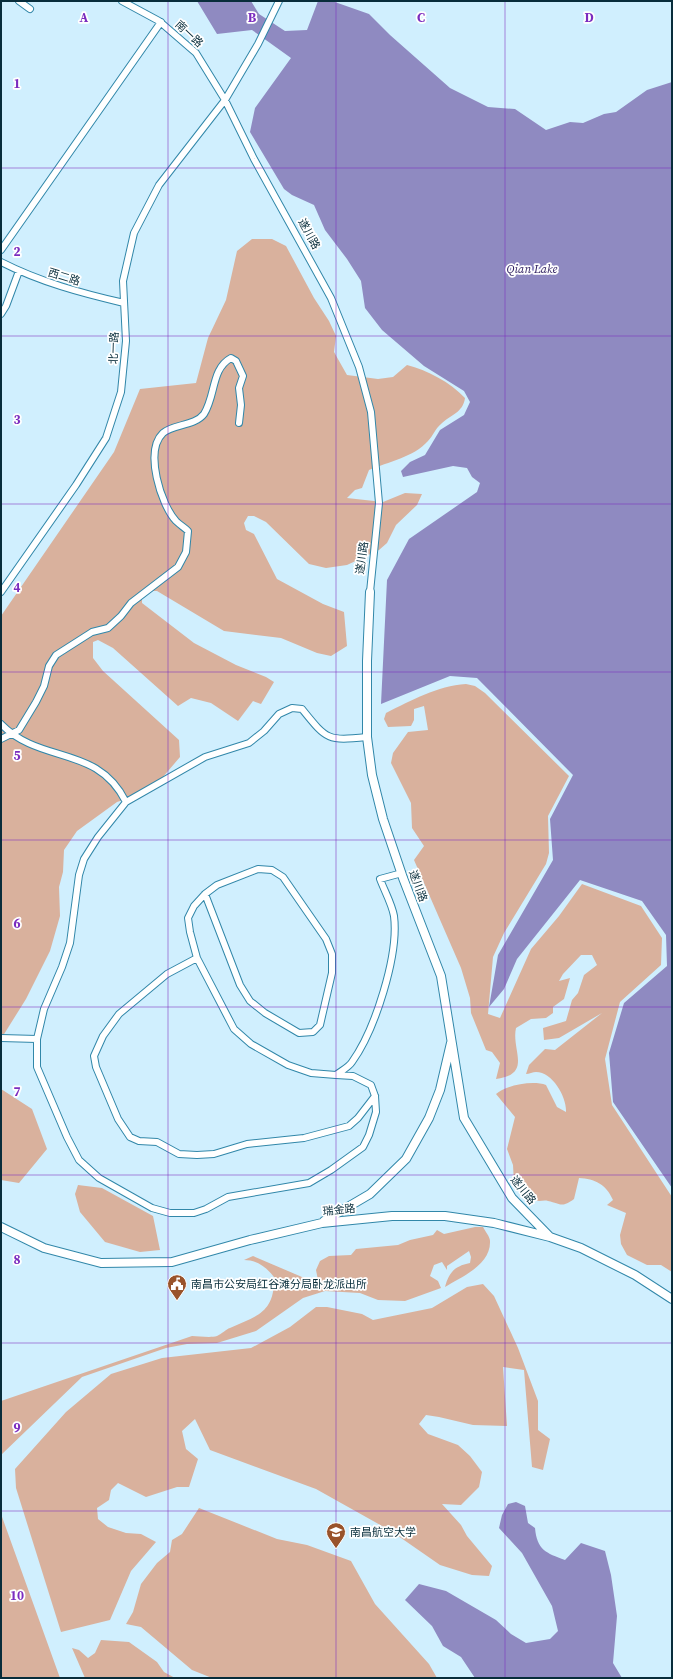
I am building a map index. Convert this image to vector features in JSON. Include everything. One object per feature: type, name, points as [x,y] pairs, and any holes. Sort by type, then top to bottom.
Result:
[{"type":"street","points":[[19,1],[30,9]]},
{"type":"street","name":"南一路","points":[[122,1],[161,22],[196,54],[225,100]]},
{"type":"street","name":"北一路","points":[[1,592],[76,485],[106,438],[121,392],[126,341],[123,281],[134,233],[159,185],[225,100],[258,44],[274,14],[279,1]]},
{"type":"street","points":[[1,250],[161,22]]},
{"type":"street","name":"遂川路","points":[[225,100],[254,159],[332,298],[358,367],[371,412],[379,503],[370,592],[367,661],[367,737],[372,775],[381,811],[402,873],[441,976],[464,1118],[512,1198],[550,1237]]},
{"type":"street","name":"西二路","points":[[1,262],[19,271],[67,289],[124,303]]},
{"type":"street","points":[[1,314],[6,306],[19,271]]},
{"type":"street","points":[[1,739],[10,733],[19,730],[44,686],[49,666],[56,655],[92,632],[108,628],[121,616],[131,603],[178,567],[186,552],[188,531],[177,522],[160,490],[156,472],[156,444],[164,433],[194,422],[203,416],[210,404],[216,378],[222,363],[231,358],[236,361],[243,376],[239,388],[241,405],[239,423]]},
{"type":"street","points":[[206,894],[240,985],[250,1001],[265,1013],[299,1033],[313,1032],[320,1025],[332,973],[332,954],[326,939],[283,877],[272,870],[258,870],[217,885],[206,894],[194,906],[188,918],[197,958],[234,1029],[251,1044],[288,1065],[310,1073],[353,1076],[371,1085],[375,1096],[376,1112],[369,1135],[363,1146],[331,1170],[309,1183],[228,1197],[206,1209],[194,1213],[170,1213],[152,1208],[99,1178],[79,1160],[67,1137],[37,1067],[37,1039],[44,1009],[62,967],[70,943],[79,875],[84,859],[98,837],[126,802],[205,757],[249,743],[264,731],[279,714],[292,708],[302,709],[321,732],[333,738],[367,737]]},
{"type":"street","points":[[1,724],[10,733],[34,747],[87,762],[120,789],[126,802]]},
{"type":"street","points":[[336,1075],[352,1063],[371,1027],[380,1004],[393,941],[394,916],[380,879],[402,873]]},
{"type":"street","points":[[197,958],[167,974],[119,1014],[103,1036],[94,1056],[96,1067],[118,1119],[130,1137],[139,1141],[157,1142],[179,1154],[214,1154],[247,1144],[304,1138],[349,1126],[358,1118],[375,1096]]},
{"type":"street","points":[[1,1038],[37,1039]]},
{"type":"street","name":"遂川路","points":[[322,1223],[370,1194],[406,1159],[429,1118],[440,1090],[451,1040]]},
{"type":"street","name":"瑞金路","points":[[1,1227],[44,1248],[102,1262],[172,1262],[250,1240],[322,1223],[392,1216],[444,1216],[494,1223],[550,1237],[600,1256],[635,1275],[672,1299]]},
{"type":"shaded area","points":[[252,239],[272,239],[286,246],[314,298],[329,321],[336,336],[334,352],[347,375],[378,379],[393,377],[407,365],[430,373],[445,382],[465,398],[464,403],[456,413],[439,426],[422,447],[408,455],[369,470],[362,488],[355,490],[347,498],[383,502],[405,493],[422,494],[417,505],[396,525],[387,543],[379,550],[347,565],[326,568],[309,564],[266,522],[254,516],[248,516],[244,523],[246,530],[254,534],[277,579],[323,604],[344,612],[347,646],[331,656],[317,653],[281,638],[224,631],[157,591],[148,591],[142,596],[142,603],[194,643],[236,665],[266,677],[274,682],[261,704],[253,701],[238,721],[211,703],[191,698],[178,706],[113,648],[98,640],[93,642],[93,658],[103,671],[179,740],[180,757],[151,791],[117,802],[77,831],[64,850],[63,872],[59,887],[60,916],[50,951],[26,999],[1,1039],[1,616],[114,452],[140,389],[196,383],[208,338],[226,300],[237,251]]},
{"type":"shaded area","points":[[466,684],[475,686],[485,693],[569,776],[548,816],[549,853],[546,864],[504,933],[493,957],[488,1014],[500,1018],[531,949],[559,916],[582,884],[641,906],[662,938],[661,965],[620,1002],[605,1059],[612,1105],[672,1197],[672,1272],[661,1265],[647,1265],[627,1255],[621,1244],[620,1235],[626,1213],[607,1205],[613,1200],[607,1190],[599,1183],[579,1178],[574,1199],[567,1204],[561,1204],[531,1199],[514,1183],[513,1165],[507,1149],[515,1117],[496,1094],[506,1088],[520,1084],[534,1083],[546,1085],[557,1107],[566,1112],[566,1106],[558,1087],[548,1076],[542,1073],[536,1072],[526,1074],[529,1065],[545,1049],[555,1050],[602,1013],[559,1038],[544,1040],[543,1028],[566,1021],[572,1000],[578,993],[584,975],[597,965],[592,955],[581,955],[563,974],[559,981],[570,978],[564,999],[553,1007],[553,1013],[546,1018],[531,1019],[516,1028],[515,1036],[518,1060],[517,1066],[514,1072],[496,1079],[500,1063],[492,1052],[486,1050],[471,1013],[470,998],[461,968],[414,860],[424,846],[412,828],[411,803],[391,763],[393,753],[408,732],[428,730],[424,706],[414,709],[414,720],[411,726],[388,727],[384,719],[386,713],[425,694],[455,685]]},
{"type":"shaded area","points":[[1,1089],[32,1109],[47,1149],[19,1183],[1,1180]]},
{"type":"shaded area","points":[[78,1185],[102,1188],[153,1216],[160,1250],[140,1252],[105,1242],[80,1212],[75,1194]]},
{"type":"shaded area","points":[[475,1227],[483,1227],[489,1238],[489,1249],[486,1257],[474,1269],[445,1287],[448,1277],[453,1270],[470,1263],[471,1257],[469,1251],[447,1266],[447,1270],[442,1262],[434,1265],[430,1276],[438,1281],[441,1288],[405,1301],[378,1300],[360,1293],[325,1291],[303,1298],[256,1331],[217,1343],[187,1344],[166,1348],[82,1377],[1,1455],[1,1401],[192,1336],[217,1336],[228,1329],[249,1320],[263,1311],[268,1305],[274,1289],[274,1277],[261,1265],[253,1261],[244,1260],[253,1256],[309,1280],[292,1290],[318,1280],[316,1270],[320,1261],[329,1256],[351,1255],[356,1249],[398,1245],[410,1240],[433,1235],[437,1230],[444,1234]]},
{"type":"shaded area","points":[[483,1284],[494,1296],[518,1348],[538,1401],[538,1430],[550,1439],[543,1470],[532,1467],[524,1370],[503,1367],[507,1426],[473,1425],[426,1415],[419,1424],[428,1434],[458,1445],[470,1456],[482,1472],[479,1487],[461,1505],[442,1504],[461,1525],[467,1536],[492,1566],[489,1576],[472,1575],[440,1565],[391,1531],[316,1489],[210,1450],[195,1419],[182,1431],[186,1449],[198,1459],[189,1487],[177,1487],[146,1497],[118,1483],[111,1490],[109,1500],[97,1508],[98,1519],[108,1527],[126,1533],[141,1534],[156,1542],[131,1571],[110,1620],[61,1632],[16,1488],[15,1469],[66,1412],[111,1374],[162,1358],[251,1348],[290,1327],[316,1307],[327,1307],[362,1314],[373,1320],[432,1308],[467,1287]]},
{"type":"shaded area","points":[[199,1508],[277,1539],[307,1545],[351,1561],[375,1604],[429,1664],[437,1678],[212,1678],[192,1670],[141,1627],[126,1624],[133,1612],[141,1584],[157,1563],[170,1552],[172,1540],[182,1534]]},
{"type":"shaded area","points":[[1,1514],[60,1678],[1,1678]]},
{"type":"shaded area","points":[[101,1640],[129,1642],[157,1662],[164,1672],[175,1678],[85,1678],[72,1648],[79,1650],[88,1658],[95,1653]]},
{"type":"water","name":"Qian Lake","points":[[197,1],[251,1],[259,14],[285,31],[307,30],[318,1],[332,1],[369,14],[390,35],[450,88],[488,107],[515,109],[546,130],[570,122],[583,123],[604,114],[616,112],[647,90],[672,82],[672,1188],[613,1102],[609,1053],[624,1003],[667,966],[666,935],[642,901],[580,880],[517,959],[504,989],[489,1007],[498,955],[553,860],[550,819],[573,775],[477,678],[450,676],[381,704],[387,580],[409,539],[477,492],[480,483],[472,477],[467,468],[453,466],[403,477],[401,471],[410,462],[425,455],[440,430],[464,415],[470,402],[464,391],[424,366],[382,330],[365,308],[361,281],[347,259],[325,230],[314,205],[292,195],[284,189],[250,132],[255,108],[291,58],[252,30],[217,34]]},
{"type":"water","points":[[516,1502],[525,1506],[528,1523],[535,1528],[540,1546],[548,1553],[565,1560],[581,1543],[605,1551],[611,1575],[617,1616],[613,1663],[622,1678],[475,1678],[461,1657],[443,1646],[432,1626],[405,1600],[419,1584],[446,1591],[496,1620],[511,1634],[526,1643],[550,1639],[558,1631],[552,1606],[522,1553],[499,1528],[502,1515],[508,1504]]},
{"type":"place","name":"南昌市公安局红谷滩分局卧龙派出所","points":[[177,1301]]},
{"type":"place","name":"南昌航空大学","points":[[336,1549]]}]
